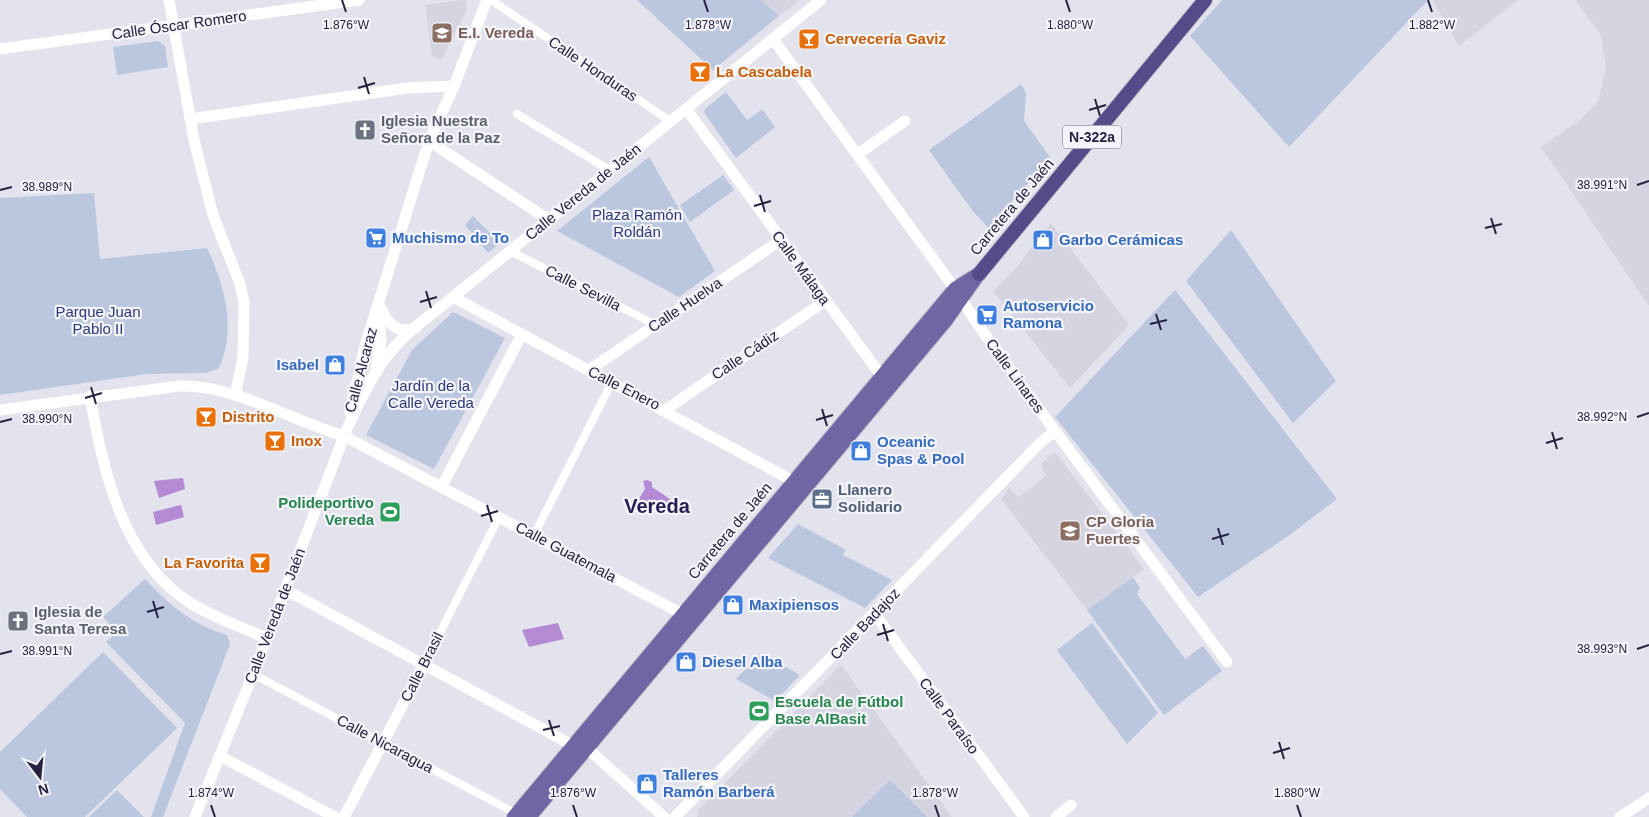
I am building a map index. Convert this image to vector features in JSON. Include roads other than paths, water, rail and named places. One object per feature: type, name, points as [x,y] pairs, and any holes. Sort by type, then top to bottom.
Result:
[{"type":"highway","name":"Carretera de Jaén","points":[[978,274],[1205,0]]},
{"type":"main road","name":"Carretera de Jaén","points":[[688,617],[793,482],[882,377],[978,274]]},
{"type":"main road","name":"Carretera de Jaén","points":[[520,816],[581,747],[959,294]]},
{"type":"street","points":[[169,0],[172,26],[190,119],[213,215],[231,258],[244,302],[243,358],[235,395]]},
{"type":"street","name":"Calle Óscar Romero","points":[[0,49],[359,0]]},
{"type":"street","name":"Calle Alcaraz","points":[[344,436],[365,346],[429,141],[454,86],[486,0]]},
{"type":"street","name":"Calle Honduras","points":[[491,0],[670,121]]},
{"type":"street","name":"Calle Vereda de Jaén","points":[[195,817],[286,590],[355,409],[385,358],[416,328],[453,297],[821,0]]},
{"type":"street","name":"Calle Linares","points":[[773,39],[959,294],[1055,431],[1227,662]]},
{"type":"street","points":[[190,119],[407,88],[454,86]]},
{"type":"street","name":"Calle Málaga","points":[[687,110],[780,240],[882,377]]},
{"type":"street","points":[[517,114],[611,171]]},
{"type":"street","points":[[858,154],[905,121]]},
{"type":"street","points":[[429,141],[549,220]]},
{"type":"street","name":"Calle Huelva","points":[[589,370],[780,240]]},
{"type":"street","name":"Calle Sevilla","points":[[510,251],[656,324]]},
{"type":"street","name":"Calle Enero","points":[[453,297],[665,410],[793,482]]},
{"type":"street","name":"Calle Cádiz","points":[[665,410],[825,301]]},
{"type":"street","name":"Calle Alcaraz","points":[[379,304],[385,318],[394,327],[405,331],[416,328]]},
{"type":"street","name":"Calle Alcaraz","points":[[374,377],[380,342],[379,304]]},
{"type":"street","points":[[442,486],[522,334]]},
{"type":"street","points":[[534,535],[612,382]]},
{"type":"street","name":"Calle Guatemala","points":[[0,410],[153,388],[199,386],[235,395],[304,424],[344,436],[688,617]]},
{"type":"street","points":[[90,396],[104,465],[116,503],[132,535],[158,574],[185,599],[199,608],[222,621],[266,638]]},
{"type":"street","name":"Calle Badajoz","points":[[675,817],[1040,443],[1055,431]]},
{"type":"street","name":"Calle Brasil","points":[[344,817],[499,517]]},
{"type":"street","points":[[286,590],[581,747],[664,817]]},
{"type":"street","name":"Calle Paraíso","points":[[875,614],[1024,817]]},
{"type":"street","name":"Calle Nicaragua","points":[[253,674],[520,816]]},
{"type":"street","points":[[220,756],[335,817]]},
{"type":"street","points":[[1620,817],[1649,798]]},
{"type":"street","points":[[1056,817],[1071,805]]},
{"type":"place","name":"E.I. Vereda","points":[[442,33]]},
{"type":"place","name":"Cervecería Gaviz","points":[[809,39]]},
{"type":"place","name":"La Cascabela","points":[[700,72]]},
{"type":"place","name":"Iglesia Nuestra Señora de la Paz","points":[[365,130]]},
{"type":"place","name":"Muchismo de To","points":[[376,238]]},
{"type":"place","name":"Garbo Cerámicas","points":[[1043,240]]},
{"type":"place","name":"Autoservicio Ramona","points":[[987,315]]},
{"type":"place","name":"Isabel","points":[[335,365]]},
{"type":"place","name":"Distrito","points":[[206,417]]},
{"type":"place","name":"Inox","points":[[275,441]]},
{"type":"place","name":"Oceanic Spas & Pool","points":[[861,451]]},
{"type":"place","name":"Llanero Solidario","points":[[822,499]]},
{"type":"place","name":"Polideportivo Vereda","points":[[390,512]]},
{"type":"place","name":"CP Gloria Fuertes","points":[[1070,531]]},
{"type":"place","name":"La Favorita","points":[[260,563]]},
{"type":"place","name":"Maxipiensos","points":[[733,605]]},
{"type":"place","name":"Iglesia de Santa Teresa","points":[[18,621]]},
{"type":"place","name":"Diesel Alba","points":[[686,662]]},
{"type":"place","name":"Escuela de Fútbol Base AlBasit","points":[[759,711]]},
{"type":"place","name":"Talleres Ramón Barberá","points":[[647,784]]},
{"type":"district","name":"Vereda","points":[[657,506]]},
{"type":"park label","name":"Plaza Ramón Roldán","points":[[637,224]]},
{"type":"park label","name":"Parque Juan Pablo II","points":[[98,320]]},
{"type":"park label","name":"Jardín de la Calle Vereda","points":[[431,394]]}]
